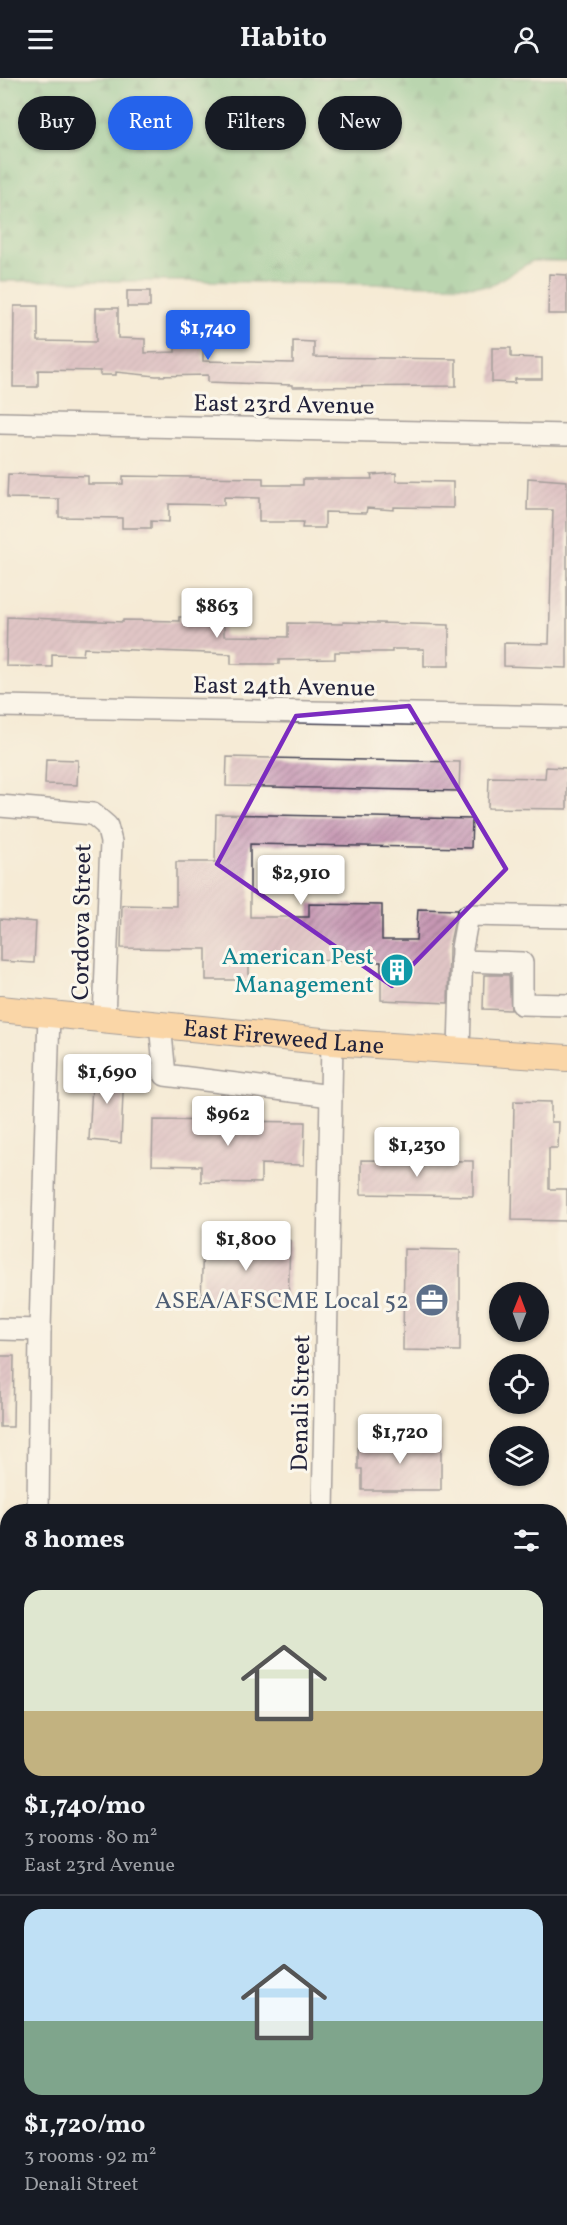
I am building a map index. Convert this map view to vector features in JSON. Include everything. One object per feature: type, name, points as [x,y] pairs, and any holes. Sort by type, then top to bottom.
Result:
[{"type":"main road","name":"East Fireweed Lane","points":[[0,1009],[332,1042],[567,1058]]},
{"type":"street","name":"East 23rd Avenue","points":[[0,423],[567,435]]},
{"type":"street","name":"East 24th Avenue","points":[[0,706],[567,717]]},
{"type":"street","name":"Cordova Street","points":[[0,806],[93,814],[107,826],[111,842],[104,1018]]},
{"type":"street","points":[[459,1050],[461,962],[468,915],[567,916]]},
{"type":"street","points":[[461,962],[522,963],[522,1004],[567,1005]]},
{"type":"street","name":"Cordova Street","points":[[39,1504],[40,1330],[49,1013]]},
{"type":"street","points":[[160,1024],[165,1075],[331,1096]]},
{"type":"street","name":"Denali Street","points":[[324,1504],[332,1042]]},
{"type":"street","points":[[0,1329],[40,1330]]},
{"type":"highlighted area","points":[[409,706],[506,869],[392,986],[217,864],[296,716]]},
{"type":"green space","points":[[0,78],[567,78],[567,261],[532,261],[490,286],[197,281],[0,281]]},
{"type":"building","points":[[549,274],[567,275],[567,314],[548,314]]},
{"type":"building","points":[[127,291],[150,291],[150,307],[127,307]]},
{"type":"building","points":[[14,306],[38,306],[38,341],[96,342],[96,308],[118,308],[118,338],[145,339],[145,353],[175,352],[175,334],[203,336],[203,361],[293,363],[293,341],[314,342],[314,357],[456,359],[456,386],[292,387],[292,385],[208,382],[208,375],[156,376],[116,372],[116,375],[100,375],[100,371],[38,370],[38,387],[13,387]]},
{"type":"building","points":[[492,348],[511,348],[511,357],[542,358],[542,379],[515,379],[515,383],[492,382]]},
{"type":"building","points":[[396,473],[396,481],[453,482],[453,508],[394,507],[394,510],[367,508],[366,513],[325,512],[325,528],[302,528],[303,522],[259,522],[259,498],[224,497],[224,505],[169,504],[169,522],[151,521],[151,528],[122,528],[122,518],[59,517],[59,499],[7,498],[8,474],[88,476],[88,484],[123,484],[123,476],[263,478],[263,485],[303,485],[303,479],[372,479],[371,475]]},
{"type":"building","points":[[528,478],[567,481],[567,668],[504,666],[504,643],[549,644],[553,510],[527,510]]},
{"type":"building","points":[[189,601],[216,601],[216,617],[224,617],[224,636],[288,637],[288,623],[449,625],[449,666],[424,666],[424,649],[392,649],[392,652],[335,652],[335,659],[279,660],[279,664],[231,664],[231,654],[84,648],[83,655],[52,654],[52,667],[6,666],[7,617],[123,622],[123,620],[179,621],[179,617],[189,617]]},
{"type":"building","points":[[227,757],[460,762],[459,791],[226,786]]},
{"type":"building","points":[[46,759],[78,760],[77,785],[45,784]]},
{"type":"building","points":[[546,767],[567,768],[567,809],[488,808],[489,777],[545,778]]},
{"type":"building","points":[[216,814],[472,819],[471,848],[250,844],[250,917],[309,917],[309,904],[382,905],[382,940],[416,940],[418,909],[457,910],[449,947],[448,1003],[381,1000],[381,962],[308,960],[308,956],[249,955],[249,980],[206,980],[206,949],[121,948],[122,905],[176,906],[176,862],[215,862]]},
{"type":"building","points":[[0,919],[36,922],[34,963],[0,961]]},
{"type":"building","points":[[484,975],[509,975],[511,1010],[483,1009]]},
{"type":"building","points":[[93,1067],[124,1068],[121,1143],[89,1140]]},
{"type":"building","points":[[514,1101],[551,1102],[551,1122],[559,1122],[558,1148],[549,1148],[549,1189],[567,1189],[567,1221],[512,1220]]},
{"type":"building","points":[[153,1120],[305,1122],[304,1165],[261,1164],[261,1183],[201,1182],[201,1166],[152,1165]]},
{"type":"building","points":[[361,1160],[473,1161],[473,1196],[361,1194]]},
{"type":"building","points":[[203,1238],[290,1240],[288,1306],[201,1303]]},
{"type":"building","name":"ASEA/AFSCME Local 52","points":[[404,1249],[460,1250],[460,1351],[403,1350]]},
{"type":"building","points":[[0,1356],[14,1356],[13,1427],[0,1427]]},
{"type":"building","points":[[358,1441],[441,1441],[441,1490],[362,1490],[362,1469],[358,1469]]},
{"type":"place","name":"American Pest Management","points":[[397,970]]},
{"type":"place","name":"ASEA/AFSCME Local 52","points":[[432,1300]]}]
